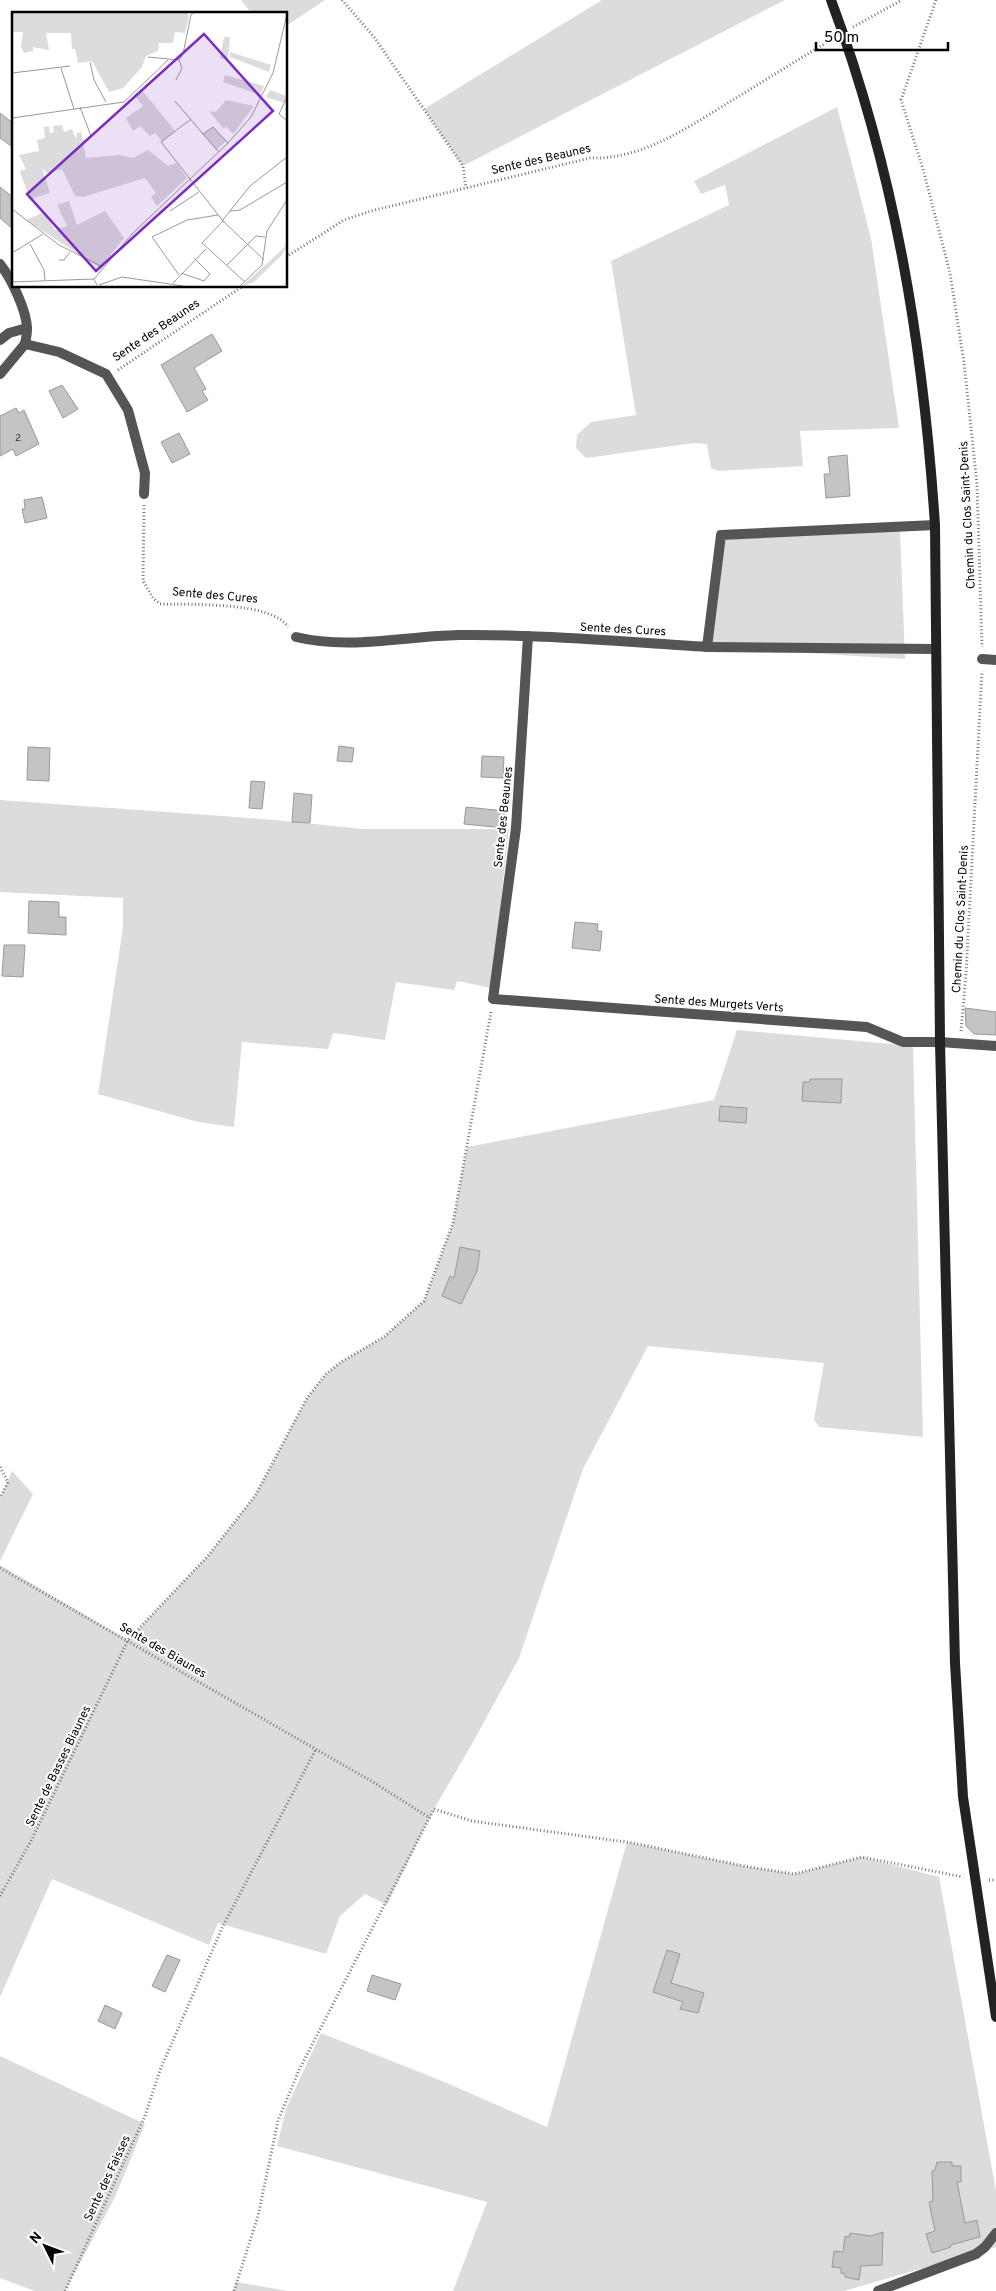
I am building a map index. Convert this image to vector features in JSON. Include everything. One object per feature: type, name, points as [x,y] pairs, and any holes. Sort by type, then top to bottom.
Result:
[{"type":"main road","points":[[831,0],[843,32],[880,153],[900,239],[920,358],[935,525],[940,1042],[955,1663],[963,1797],[996,2016]]},
{"type":"main road","points":[[991,1980],[996,2002]]},
{"type":"street","points":[[0,264],[12,284]]},
{"type":"street","points":[[0,374],[25,344],[28,328],[14,288]]},
{"type":"street","points":[[0,340],[9,333],[28,328]]},
{"type":"street","points":[[25,344],[59,352],[106,374],[128,410],[145,474],[144,494]]},
{"type":"street","points":[[707,647],[721,535],[935,525]]},
{"type":"street","name":"Sente des Cures","points":[[296,637],[326,642],[390,642],[457,635],[528,636],[707,647],[936,649]]},
{"type":"street","name":"Sente des Beaunes","points":[[493,999],[516,828],[528,636]]},
{"type":"street","points":[[982,659],[996,660]]},
{"type":"street","name":"Sente des Murgets Verts","points":[[493,999],[867,1027],[903,1042],[940,1042],[996,1046]]},
{"type":"street","points":[[878,2291],[976,2254],[985,2247],[996,2233]]},
{"type":"path","points":[[342,0],[374,37],[463,166],[466,188]]},
{"type":"path","name":"Sente des Beaunes","points":[[288,256],[344,220],[371,211],[590,158],[611,159],[673,136],[843,32],[902,0]]},
{"type":"path","name":"Chemin du Clos Saint-Denis","points":[[936,0],[901,100],[923,169],[950,273],[964,363],[977,484],[982,659],[966,974],[960,1044]]},
{"type":"path","name":"Sente des Beaunes","points":[[106,374],[114,372],[240,288]]},
{"type":"path","name":"Sente des Cures","points":[[144,494],[143,581],[153,598],[160,604],[255,608],[283,619],[296,637]]},
{"type":"path","name":"Sente de Basses Biaunes","points":[[0,1896],[31,1841],[128,1640],[207,1557],[255,1496],[307,1398],[326,1374],[342,1362],[384,1337],[424,1301],[453,1223],[493,999]]},
{"type":"path","points":[[0,1467],[8,1482],[0,1498]]},
{"type":"path","name":"Sente des Biaunes","points":[[0,1568],[316,1749],[430,1818]]},
{"type":"path","name":"Sente des Faisses","points":[[65,2291],[145,2116],[160,2070],[222,1926],[316,1749]]},
{"type":"path","points":[[234,2291],[258,2216],[278,2121],[299,2070],[434,1809],[472,1820],[634,1843],[744,1866],[794,1874],[862,1857],[974,1880]]},
{"type":"shaded area","points":[[241,0],[325,0],[288,25],[288,12],[250,12]]},
{"type":"shaded area","points":[[602,0],[785,0],[463,166],[424,109]]},
{"type":"shaded area","points":[[837,107],[871,238],[899,428],[800,431],[803,466],[719,471],[711,468],[707,444],[694,443],[586,458],[576,448],[577,435],[591,422],[636,415],[611,261],[729,205],[725,185],[701,194],[694,181]]},
{"type":"shaded area","points":[[717,530],[798,534],[900,531],[905,659],[707,647]]},
{"type":"shaded area","points":[[0,800],[275,820],[363,829],[509,829],[491,988],[457,981],[454,990],[396,982],[385,1040],[333,1033],[328,1049],[242,1042],[234,1127],[198,1122],[98,1094],[123,927],[123,898],[0,892]]},
{"type":"shaded area","points":[[737,1030],[913,1046],[923,1437],[819,1427],[814,1419],[824,1363],[648,1346],[583,1469],[519,1658],[434,1809],[387,1905],[365,1894],[340,1916],[326,1954],[218,1923],[209,1945],[52,1879],[0,1997],[0,1565],[128,1640],[207,1557],[255,1496],[307,1398],[326,1374],[341,1362],[384,1337],[424,1301],[453,1223],[467,1147],[714,1100]]},
{"type":"shaded area","points":[[12,1471],[33,1494],[0,1561],[0,1498]]},
{"type":"shaded area","points":[[627,1842],[744,1866],[794,1874],[862,1857],[939,1877],[996,2191],[996,2247],[844,2291],[453,2291],[487,2202],[277,2146],[286,2109],[321,2033],[447,2083],[547,2127]]},
{"type":"shaded area","points":[[0,2056],[145,2124],[115,2197],[65,2291],[35,2291],[0,2278]]},
{"type":"shaded area","points":[[236,2282],[288,2291],[233,2291]]},
{"type":"building","points":[[0,113],[12,122],[12,147],[0,138]]},
{"type":"building","points":[[0,187],[12,196],[12,228],[0,218]]},
{"type":"building","points":[[212,334],[222,351],[194,368],[206,389],[202,391],[208,400],[187,412],[161,365]]},
{"type":"building","points":[[62,385],[78,409],[63,418],[49,391]]},
{"type":"building","points":[[16,408],[19,413],[24,410],[39,444],[16,456],[13,449],[0,456],[0,416]]},
{"type":"building","points":[[179,433],[190,454],[172,463],[161,442]]},
{"type":"building","points":[[847,455],[850,496],[826,498],[824,474],[830,474],[828,457]]},
{"type":"building","points":[[42,497],[47,518],[25,523],[22,509],[25,509],[24,500]]},
{"type":"building","points":[[339,746],[354,748],[352,762],[337,761]]},
{"type":"building","points":[[28,747],[50,748],[49,781],[27,780]]},
{"type":"building","points":[[482,756],[504,757],[503,778],[481,777]]},
{"type":"building","points":[[251,781],[265,782],[262,809],[249,808]]},
{"type":"building","points":[[294,793],[312,795],[310,823],[292,822]]},
{"type":"building","points":[[466,807],[505,811],[504,828],[464,824]]},
{"type":"building","points":[[29,901],[59,902],[59,917],[66,917],[66,935],[28,933]]},
{"type":"building","points":[[575,922],[598,924],[597,931],[602,931],[600,951],[572,948]]},
{"type":"building","points":[[4,945],[25,945],[23,977],[2,976]]},
{"type":"building","points":[[965,1008],[996,1012],[996,1035],[974,1034],[966,1026]]},
{"type":"building","points":[[810,1079],[842,1079],[841,1103],[802,1101],[803,1082],[810,1082]]},
{"type":"building","points":[[720,1106],[747,1108],[746,1123],[719,1121]]},
{"type":"building","points":[[460,1247],[480,1251],[477,1271],[461,1304],[442,1296],[450,1276],[454,1278]]},
{"type":"building","points":[[667,1950],[680,1954],[671,1983],[704,1993],[698,2013],[680,2009],[683,2002],[653,1992]]},
{"type":"building","points":[[167,1955],[180,1960],[165,1992],[152,1986]]},
{"type":"building","points":[[372,1975],[401,1984],[395,2000],[367,1991]]},
{"type":"building","points":[[105,2005],[122,2013],[115,2029],[98,2021]]},
{"type":"building","points":[[937,2162],[952,2162],[952,2166],[961,2166],[961,2182],[957,2182],[965,2223],[977,2220],[980,2237],[950,2245],[951,2247],[932,2253],[926,2234],[935,2231],[929,2202],[933,2201],[932,2171],[935,2170]]},
{"type":"building","points":[[883,2232],[882,2265],[861,2266],[859,2280],[845,2277],[845,2274],[841,2273],[841,2268],[832,2267],[834,2251],[843,2252],[845,2236],[849,2237],[850,2233],[871,2236]]}]
